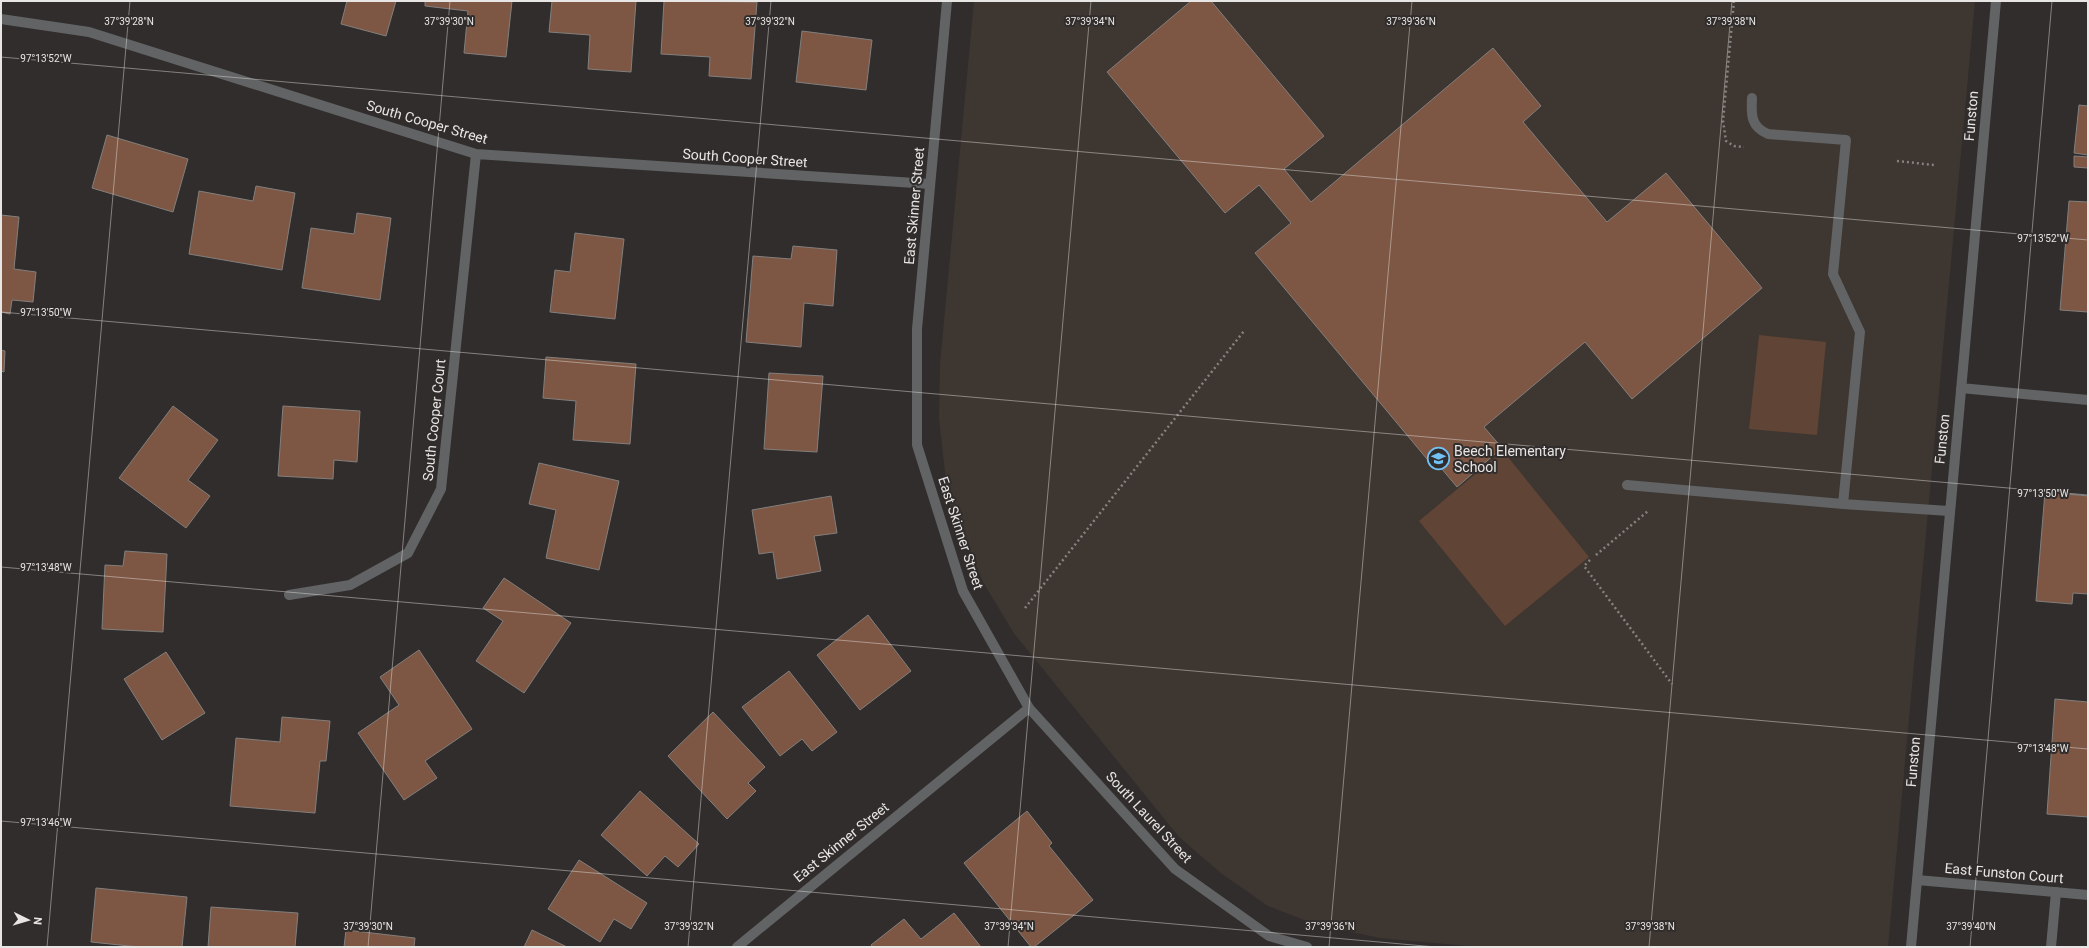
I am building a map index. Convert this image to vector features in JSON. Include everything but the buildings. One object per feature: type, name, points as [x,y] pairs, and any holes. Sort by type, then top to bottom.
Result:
[{"type":"street","name":"East Skinner Street","points":[[737,947],[1029,708],[963,591],[917,445],[917,329],[947,1]]},
{"type":"street","name":"Funston","points":[[1911,947],[1996,1]]},
{"type":"street","name":"South Cooper Street","points":[[1,19],[89,32],[476,154],[930,184]]},
{"type":"street","points":[[1752,98],[1753,121],[1762,131],[1768,134],[1846,140],[1834,274],[1860,332],[1843,504]]},
{"type":"street","name":"South Cooper Court","points":[[289,595],[350,585],[408,553],[441,489],[476,154]]},
{"type":"street","points":[[1961,388],[2088,400]]},
{"type":"street","points":[[1627,485],[1843,504],[1950,511]]},
{"type":"street","name":"South Laurel Street","points":[[1029,708],[1175,869],[1269,936],[1307,947]]},
{"type":"street","name":"East Funston Court","points":[[1917,880],[2088,895]]},
{"type":"street","points":[[2051,947],[2056,892]]},
{"type":"path","points":[[1734,1],[1723,121],[1726,141],[1734,146],[1744,147]]},
{"type":"path","points":[[1897,161],[1934,164]]},
{"type":"path","points":[[1025,608],[1244,331]]},
{"type":"path","points":[[1590,560],[1584,566],[1672,684]]},
{"type":"shaded area","name":"Beech Elementary School","points":[[974,1],[1975,1],[1888,947],[1478,947],[1380,938],[1317,925],[1268,906],[1222,874],[1179,837],[1013,632],[983,582],[948,500],[939,418],[940,364]]},
{"type":"shaded area","points":[[1759,335],[1826,342],[1817,435],[1749,429]]},
{"type":"shaded area","points":[[1503,451],[1589,557],[1505,626],[1419,521]]},
{"type":"place","name":"Beech Elementary School","points":[[1438,459]]}]
